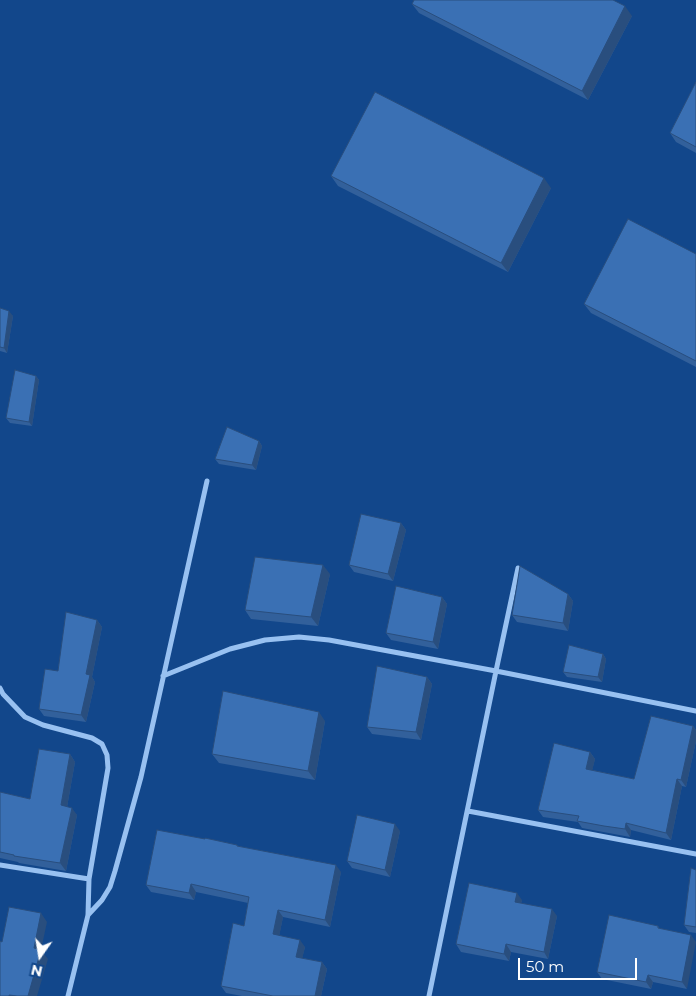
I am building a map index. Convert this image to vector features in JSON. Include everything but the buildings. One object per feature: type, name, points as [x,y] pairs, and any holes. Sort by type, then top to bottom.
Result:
[{"type":"street","points":[[88,915],[102,900],[110,887],[141,777],[207,481]]},
{"type":"street","points":[[429,996],[518,568]]},
{"type":"street","points":[[163,676],[230,649],[265,640],[299,638],[329,640],[696,711]]},
{"type":"street","points":[[0,688],[3,694],[25,717],[44,725],[92,738],[102,744],[107,755],[108,768],[90,879],[88,915],[68,996]]},
{"type":"street","points":[[468,811],[696,854]]},
{"type":"street","points":[[0,865],[90,879]]}]
